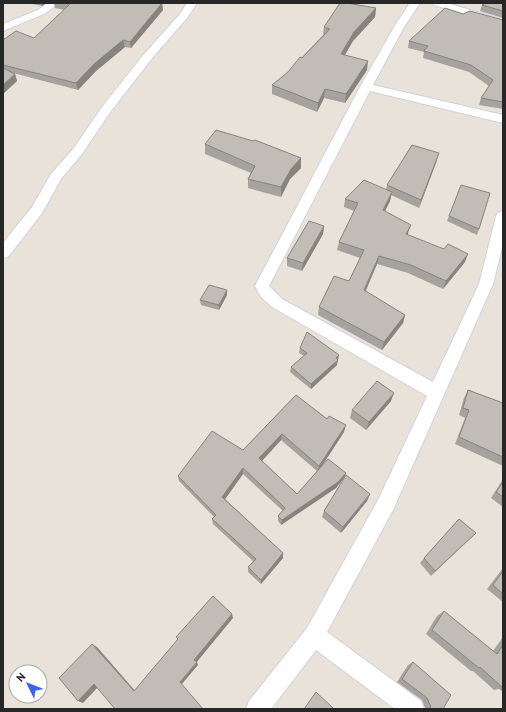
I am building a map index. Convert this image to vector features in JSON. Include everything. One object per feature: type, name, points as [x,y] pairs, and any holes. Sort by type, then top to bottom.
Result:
[{"type":"street","points":[[3,28],[40,12],[54,3]]},
{"type":"street","points":[[3,253],[37,210],[56,177],[78,151],[106,109],[149,55],[184,16],[192,3]]},
{"type":"street","points":[[415,3],[366,87],[262,286],[266,293],[277,303],[435,392]]},
{"type":"street","points":[[437,3],[503,23]]},
{"type":"street","points":[[366,87],[503,118]]},
{"type":"street","points":[[257,709],[314,635],[386,504],[435,392],[486,284],[503,216]]},
{"type":"street","points":[[314,635],[413,709]]},
{"type":"building","points":[[64,3],[162,3],[130,42],[123,40],[94,64],[76,83],[3,65],[3,40],[16,31],[34,38],[70,4]]},
{"type":"building","points":[[340,3],[376,8],[354,32],[341,54],[368,61],[346,94],[325,89],[318,103],[272,85],[288,72],[300,57],[302,58],[330,29],[324,27]]},
{"type":"building","points":[[486,3],[503,3],[503,11],[482,5]]},
{"type":"building","points":[[445,8],[463,14],[470,11],[503,20],[503,102],[481,98],[493,80],[471,65],[424,51],[428,46],[409,41]]},
{"type":"building","points":[[3,68],[15,74],[3,85]]},
{"type":"building","points":[[216,130],[253,141],[255,140],[301,158],[291,169],[281,187],[248,179],[255,166],[205,144]]},
{"type":"building","points":[[412,145],[439,153],[421,200],[387,185]]},
{"type":"building","points":[[364,180],[392,192],[383,210],[411,225],[406,234],[444,249],[448,244],[468,254],[446,281],[411,265],[379,256],[364,290],[405,315],[384,342],[319,307],[334,276],[349,281],[364,250],[339,242],[358,203],[345,199]]},
{"type":"building","points":[[461,185],[490,193],[479,229],[449,216]]},
{"type":"building","points":[[309,221],[324,226],[303,263],[287,258]]},
{"type":"building","points":[[209,285],[227,290],[219,305],[200,300]]},
{"type":"building","points":[[307,332],[339,355],[336,358],[338,360],[311,384],[291,367],[307,353],[300,348]]},
{"type":"building","points":[[377,381],[394,393],[369,422],[352,410]]},
{"type":"building","points":[[468,390],[503,403],[503,457],[459,437],[469,410],[463,408]]},
{"type":"building","points":[[296,395],[327,419],[329,416],[346,425],[319,466],[282,434],[259,458],[297,494],[328,459],[346,473],[338,482],[282,520],[278,516],[285,508],[243,468],[222,497],[283,553],[261,580],[248,567],[256,559],[212,519],[216,515],[178,476],[212,431],[243,450]]},
{"type":"building","points":[[346,475],[370,494],[343,527],[324,511]]},
{"type":"building","points":[[503,482],[503,497],[496,492]]},
{"type":"building","points":[[459,519],[476,533],[435,571],[424,558]]},
{"type":"building","points":[[503,571],[503,594],[493,585]]},
{"type":"building","points":[[213,596],[232,614],[194,660],[197,662],[180,682],[203,709],[115,709],[94,684],[78,701],[59,678],[92,644],[134,691],[178,639],[176,637]]},
{"type":"building","points":[[444,611],[497,654],[503,645],[503,688],[480,667],[479,668],[432,630]]},
{"type":"building","points":[[413,662],[451,695],[443,709],[428,709],[431,707],[427,698],[402,679]]},
{"type":"building","points":[[316,692],[334,709],[304,709]]}]
